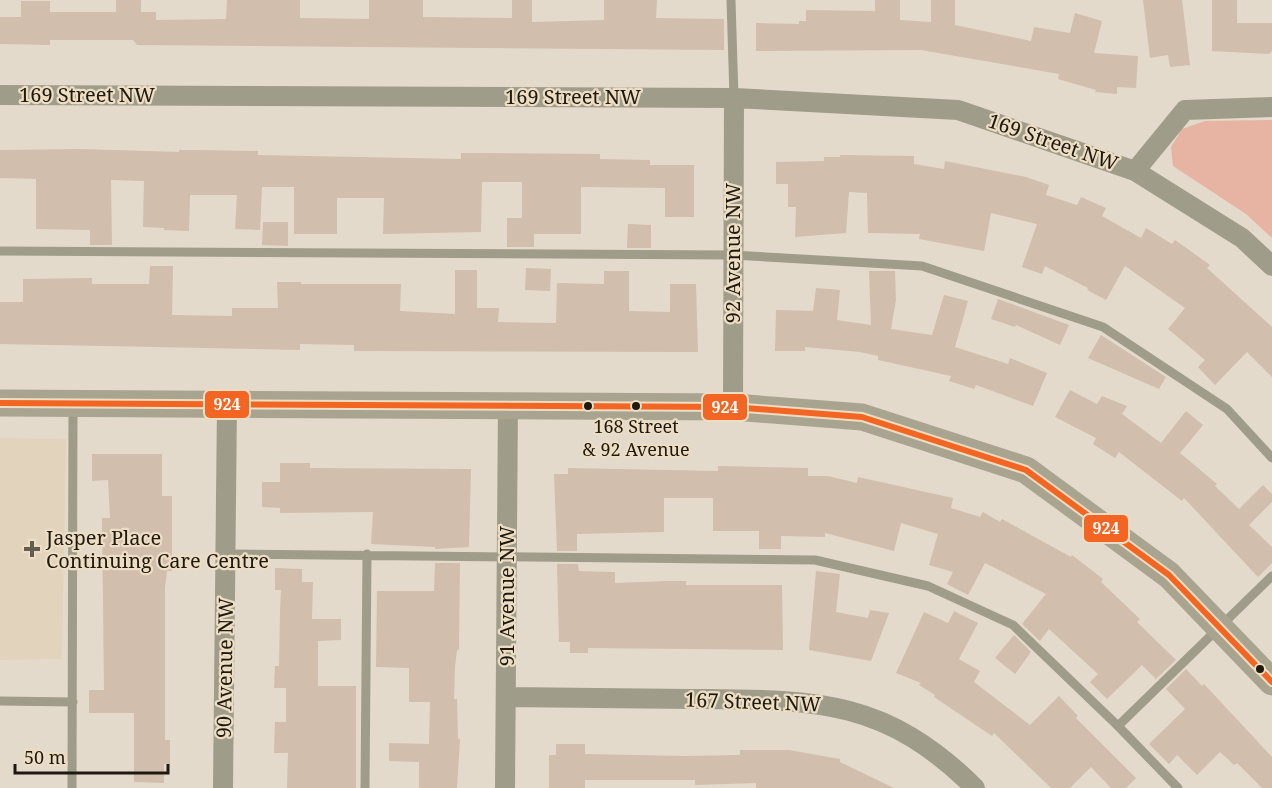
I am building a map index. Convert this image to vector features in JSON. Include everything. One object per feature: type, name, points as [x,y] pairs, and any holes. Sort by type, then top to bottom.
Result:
[{"type":"street","name":"169 Street NW","points":[[0,95],[734,98],[958,110],[1135,171],[1242,237],[1272,266]]},
{"type":"street","name":"92 Avenue NW","points":[[734,98],[734,407]]},
{"type":"street","name":"169 Street NW","points":[[1135,171],[1185,110],[1272,107]]},
{"type":"street","name":"90 Avenue NW","points":[[223,788],[227,403]]},
{"type":"street","points":[[0,404],[508,404],[734,407],[862,417],[1026,470],[1169,575],[1272,682]]},
{"type":"street","name":"91 Avenue NW","points":[[505,788],[508,404]]},
{"type":"street","name":"167 Street NW","points":[[506,697],[791,700],[840,707],[892,727],[921,743],[975,788]]},
{"type":"lane","points":[[731,0],[734,98]]},
{"type":"lane","points":[[0,251],[733,255],[922,266],[1103,327],[1227,409],[1272,458]]},
{"type":"lane","points":[[72,788],[73,404]]},
{"type":"lane","points":[[226,554],[815,560],[928,586],[1013,625],[1118,726],[1178,788]]},
{"type":"lane","points":[[365,788],[367,554]]},
{"type":"lane","points":[[1118,726],[1272,576]]},
{"type":"lane","points":[[0,701],[73,702]]},
{"type":"shaded area","points":[[1272,120],[1272,238],[1246,214],[1173,166],[1171,147],[1182,129],[1205,121]]},
{"type":"shaded area","name":"Jasper Place Continuing Care Centre","points":[[0,438],[66,439],[62,659],[0,660]]},
{"type":"building","points":[[116,0],[141,0],[141,12],[156,12],[156,20],[226,19],[227,0],[300,0],[300,18],[369,19],[369,0],[423,0],[423,17],[512,18],[512,0],[532,0],[532,22],[604,20],[604,0],[657,0],[656,18],[724,19],[724,50],[137,45],[133,40],[50,40],[50,45],[0,44],[0,17],[21,17],[21,1],[50,1],[50,12],[116,12]]},
{"type":"building","points":[[875,0],[900,0],[900,20],[931,22],[931,0],[955,0],[955,25],[1031,41],[1034,27],[1070,33],[1075,13],[1102,21],[1094,53],[1138,56],[1136,88],[1117,87],[1117,94],[1095,92],[1096,90],[1058,79],[1059,74],[921,50],[756,51],[756,23],[799,24],[799,21],[806,21],[806,10],[875,11]]},
{"type":"building","points":[[1143,0],[1182,0],[1190,65],[1170,67],[1168,55],[1150,58]]},
{"type":"building","points":[[1212,0],[1237,0],[1237,23],[1272,23],[1272,51],[1269,54],[1212,51]]},
{"type":"building","points":[[81,149],[179,152],[179,150],[258,151],[258,155],[461,159],[461,153],[600,154],[600,159],[650,160],[650,165],[694,165],[694,217],[665,217],[665,188],[581,187],[581,234],[534,234],[534,247],[507,247],[507,218],[522,218],[522,182],[482,182],[481,232],[383,234],[384,198],[337,198],[337,234],[294,234],[294,187],[262,187],[260,230],[235,229],[237,195],[190,195],[189,231],[164,230],[164,228],[143,227],[144,181],[111,180],[112,245],[90,245],[90,230],[36,229],[36,179],[0,178],[0,150]]},
{"type":"building","points":[[840,155],[914,156],[914,164],[944,169],[945,161],[1026,177],[1049,185],[1046,195],[1077,205],[1081,197],[1106,208],[1102,216],[1141,238],[1146,228],[1172,244],[1175,240],[1210,265],[1207,268],[1272,327],[1272,377],[1247,352],[1215,385],[1198,367],[1205,360],[1168,329],[1185,308],[1125,266],[1106,300],[1045,266],[1042,274],[1022,267],[1037,224],[991,213],[984,251],[919,239],[920,234],[868,233],[867,193],[849,192],[846,233],[795,237],[796,207],[788,207],[788,184],[776,184],[776,162],[824,161],[824,157],[840,157]]},
{"type":"building","points":[[263,222],[288,222],[288,246],[262,245]]},
{"type":"building","points":[[628,224],[651,225],[651,248],[627,248]]},
{"type":"building","points":[[150,266],[173,266],[172,315],[232,316],[232,308],[278,308],[277,282],[401,284],[400,311],[455,314],[455,270],[477,270],[477,308],[499,308],[498,322],[556,323],[557,283],[604,284],[604,271],[629,271],[629,311],[670,312],[670,284],[696,284],[698,352],[354,351],[354,345],[300,344],[300,350],[0,344],[0,302],[23,302],[23,279],[92,278],[92,284],[149,284]]},
{"type":"building","points":[[526,268],[551,269],[550,291],[525,290]]},
{"type":"building","points":[[869,271],[895,271],[896,300],[891,329],[932,335],[944,295],[968,301],[955,347],[1008,364],[1010,358],[1047,373],[1033,406],[976,385],[974,389],[949,381],[951,376],[878,360],[878,356],[860,352],[805,347],[805,351],[775,351],[776,310],[813,311],[816,288],[840,290],[837,320],[871,325]]},
{"type":"building","points":[[998,299],[1069,325],[1060,345],[1016,325],[1015,327],[991,319]]},
{"type":"building","points":[[1101,335],[1166,377],[1159,389],[1088,358]]},
{"type":"building","points":[[1070,390],[1097,404],[1102,396],[1127,406],[1122,414],[1161,443],[1186,411],[1203,425],[1180,453],[1217,484],[1215,486],[1239,509],[1263,485],[1272,494],[1272,502],[1249,525],[1272,547],[1272,563],[1258,577],[1184,498],[1182,501],[1119,452],[1115,458],[1093,444],[1096,438],[1055,417]]},
{"type":"building","points":[[92,454],[162,454],[162,496],[172,496],[172,571],[167,571],[165,587],[165,740],[170,740],[170,764],[164,764],[164,783],[134,782],[134,713],[89,713],[89,690],[104,690],[102,518],[110,518],[108,480],[92,481]]},
{"type":"building","points":[[280,463],[310,463],[310,468],[471,469],[469,547],[435,549],[435,547],[371,544],[373,512],[280,513],[280,508],[262,507],[262,482],[280,482]]},
{"type":"building","points":[[718,466],[808,468],[808,476],[828,476],[857,483],[858,477],[953,498],[951,508],[980,517],[983,512],[1000,522],[1002,519],[1071,557],[1072,555],[1103,579],[1101,582],[1140,619],[1137,622],[1176,660],[1156,679],[1142,665],[1107,699],[1090,682],[1098,674],[1049,629],[1040,641],[1022,624],[1046,594],[985,563],[968,595],[947,584],[953,572],[929,565],[938,534],[901,523],[894,551],[825,533],[825,537],[781,536],[781,549],[759,549],[759,531],[713,531],[713,498],[664,498],[664,532],[577,534],[577,551],[557,551],[554,474],[568,474],[568,468],[718,471]]},
{"type":"building","points":[[435,563],[460,563],[459,650],[457,650],[455,667],[454,699],[457,699],[458,739],[460,739],[457,788],[419,788],[419,762],[389,761],[389,743],[429,744],[430,702],[409,702],[409,668],[376,667],[377,591],[434,591]]},
{"type":"building","points":[[557,564],[578,564],[579,571],[615,572],[615,583],[686,581],[686,585],[782,585],[783,650],[588,648],[588,653],[570,653],[570,642],[559,642]]},
{"type":"building","points":[[275,568],[302,569],[302,582],[313,582],[312,619],[341,619],[341,640],[318,641],[318,686],[356,686],[356,788],[287,788],[288,753],[274,753],[275,722],[286,722],[286,688],[274,688],[275,666],[279,666],[281,590],[275,590]]},
{"type":"building","points":[[816,571],[840,574],[836,612],[868,618],[870,610],[889,613],[871,661],[809,650]]},
{"type":"building","points":[[954,611],[978,623],[959,659],[980,671],[974,682],[1030,725],[1059,696],[1078,716],[1076,718],[1136,778],[1126,788],[1111,788],[1091,767],[1070,788],[1051,788],[994,733],[992,736],[934,697],[935,695],[919,685],[921,683],[896,673],[924,612],[948,623]]},
{"type":"building","points":[[1014,635],[1031,652],[1015,674],[995,658]]},
{"type":"building","points":[[1186,669],[1202,686],[1204,684],[1272,757],[1272,788],[1262,788],[1237,763],[1234,765],[1220,752],[1197,775],[1177,755],[1169,764],[1149,744],[1185,709],[1166,689]]},
{"type":"building","points":[[556,744],[585,744],[585,754],[740,755],[740,750],[789,750],[840,759],[840,762],[894,788],[756,788],[756,783],[695,785],[695,780],[585,780],[585,788],[549,788],[549,755],[556,755]]},
{"type":"transit line","name":"924","points":[[0,403],[733,407],[862,417],[1026,470],[1169,575],[1272,682]]},
{"type":"place","name":"168 Street & 92 Avenue","points":[[636,406]]},
{"type":"place","name":"Jasper Place Continuing Care Centre","points":[[32,549]]}]
